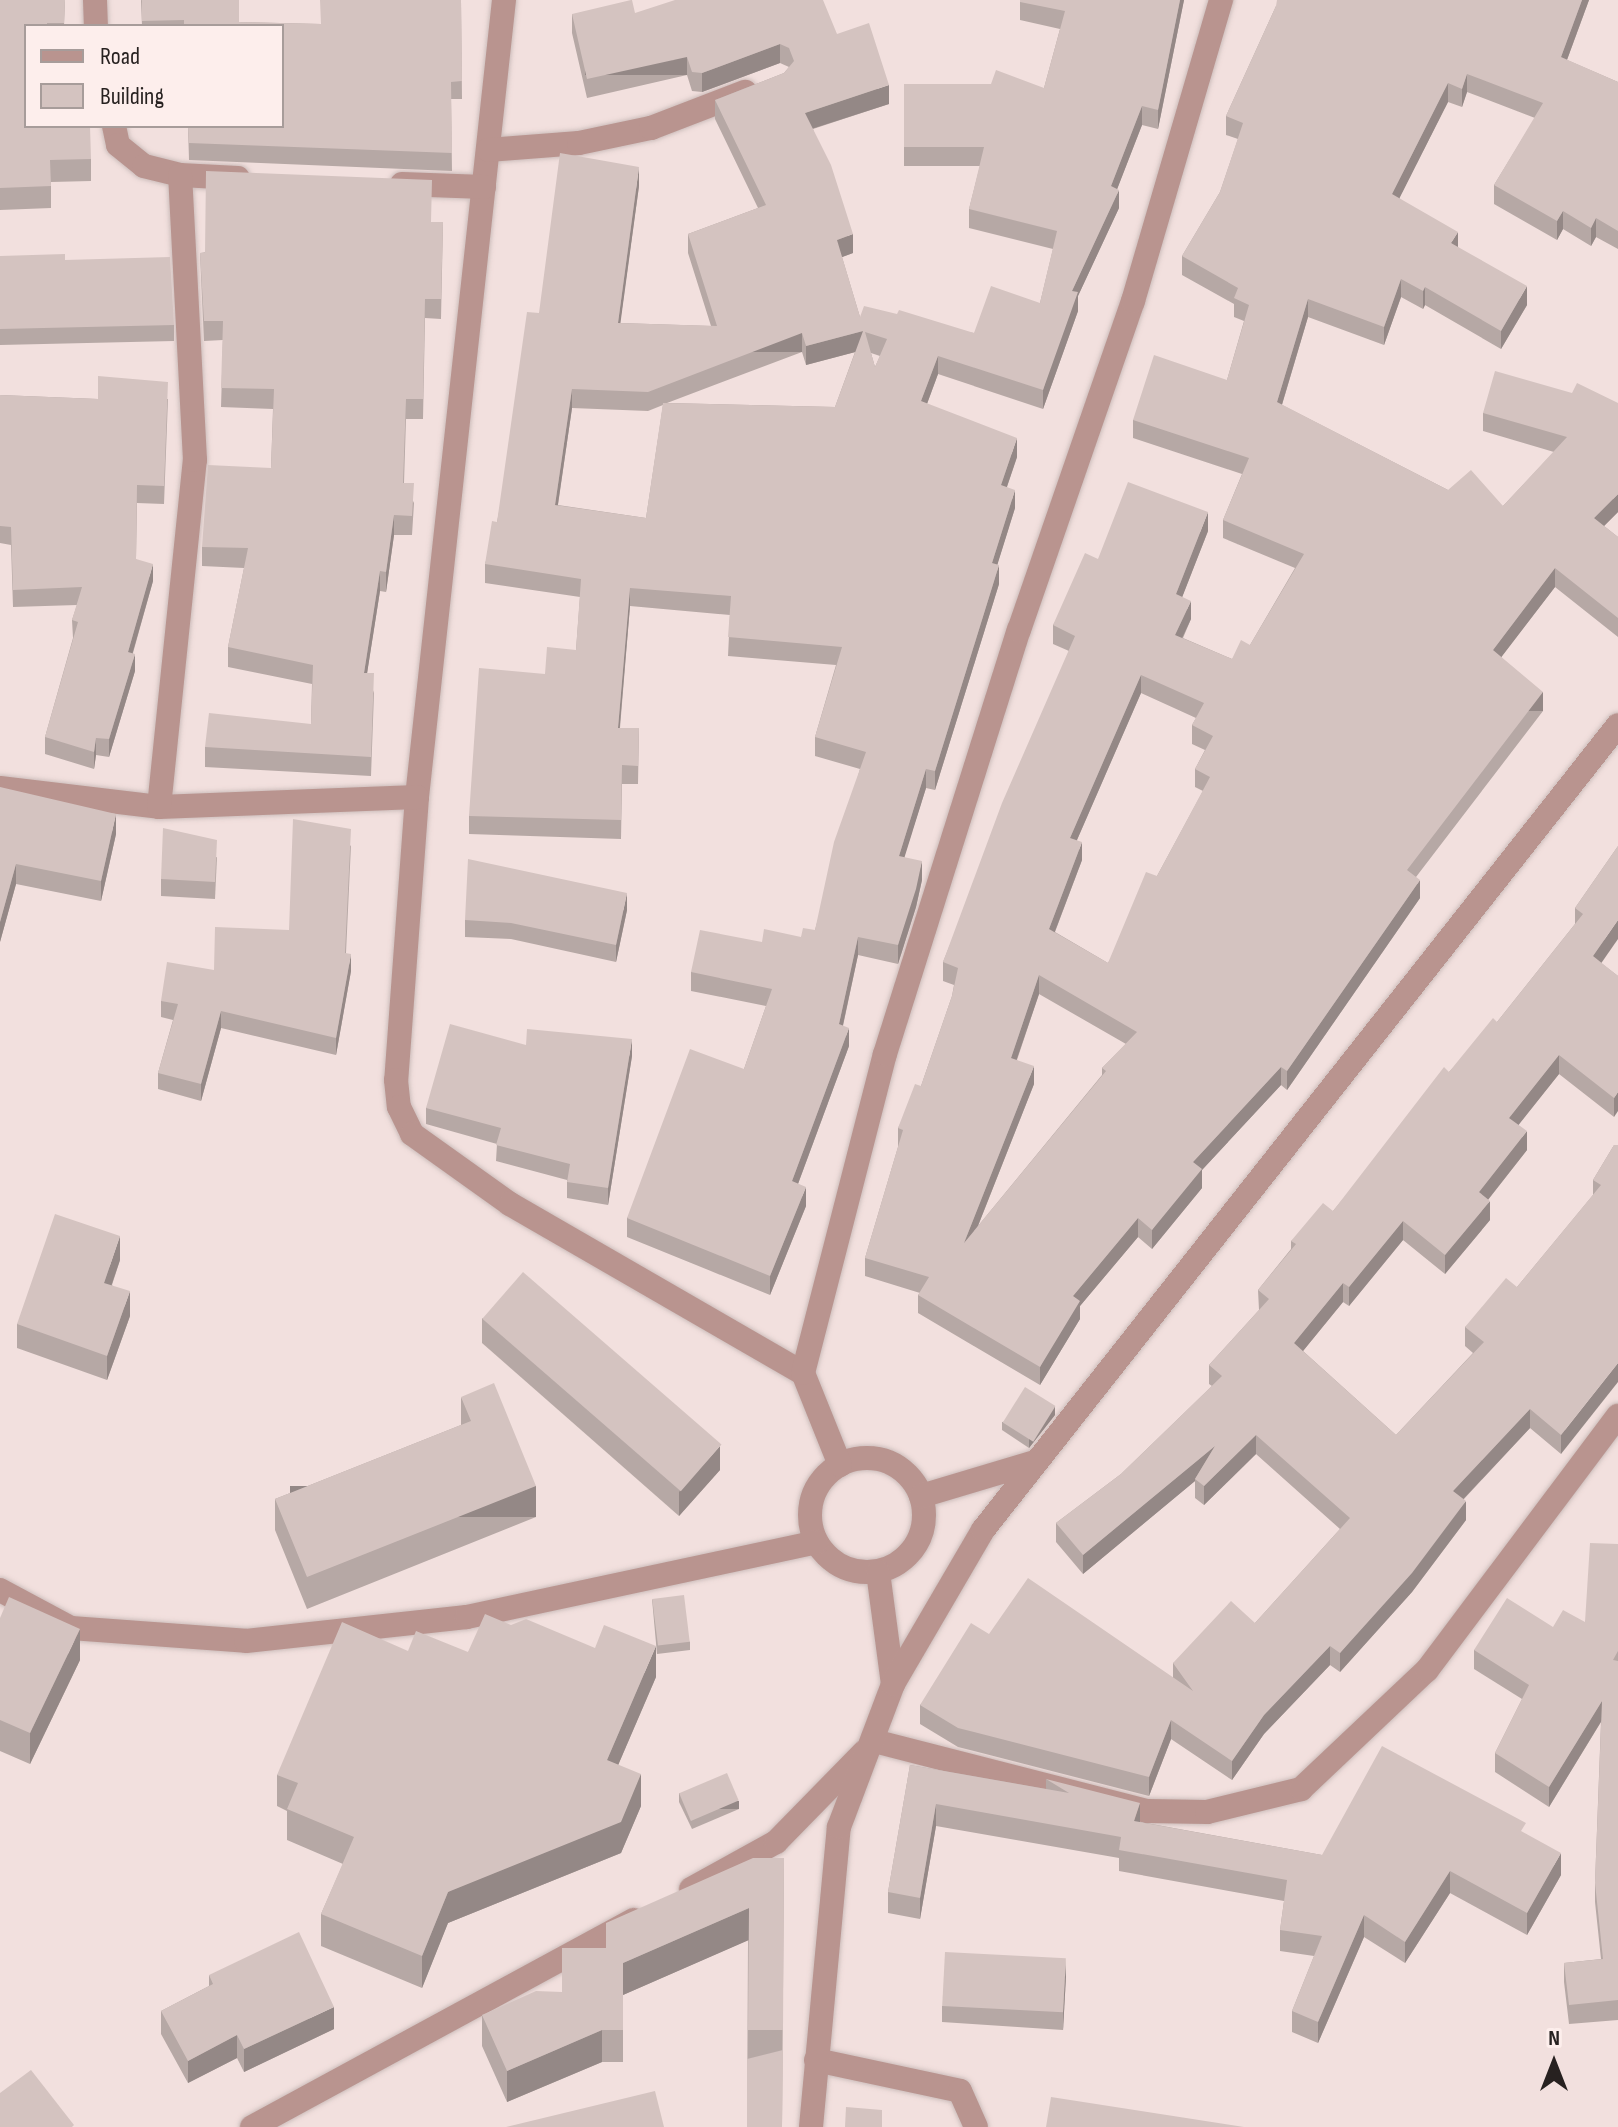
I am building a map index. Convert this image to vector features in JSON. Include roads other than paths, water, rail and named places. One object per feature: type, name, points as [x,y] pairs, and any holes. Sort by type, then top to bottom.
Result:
[{"type":"street","points":[[95,0],[96,24]]},
{"type":"street","points":[[504,0],[417,797],[396,1080],[399,1107],[412,1134],[510,1204],[803,1373]]},
{"type":"street","points":[[840,1465],[803,1373],[890,1039],[1019,630],[1133,301],[1221,0]]},
{"type":"street","points":[[488,150],[579,143],[651,128],[765,84]]},
{"type":"street","points":[[114,128],[118,145],[144,166],[180,175],[256,178]]},
{"type":"street","points":[[159,807],[195,460],[180,175]]},
{"type":"street","points":[[377,183],[484,187]]},
{"type":"street","points":[[811,2127],[839,1827],[893,1684],[983,1530],[1618,725]]},
{"type":"street","points":[[0,788],[159,807],[417,797]]},
{"type":"street","points":[[874,1741],[1147,1811],[1207,1812],[1301,1789],[1427,1670],[1618,1416]]},
{"type":"street","points":[[872,1458],[888,1462],[902,1470],[921,1496],[921,1534],[896,1565],[878,1572],[842,1567],[816,1542],[809,1513],[818,1485],[840,1465],[872,1458]]},
{"type":"street","points":[[921,1496],[1035,1462]]},
{"type":"street","points":[[0,1590],[71,1628],[246,1641],[467,1617],[816,1542]]},
{"type":"street","points":[[878,1572],[893,1684]]},
{"type":"street","points":[[252,2127],[776,1842],[874,1741]]},
{"type":"street","points":[[816,2060],[960,2091],[976,2127]]}]
